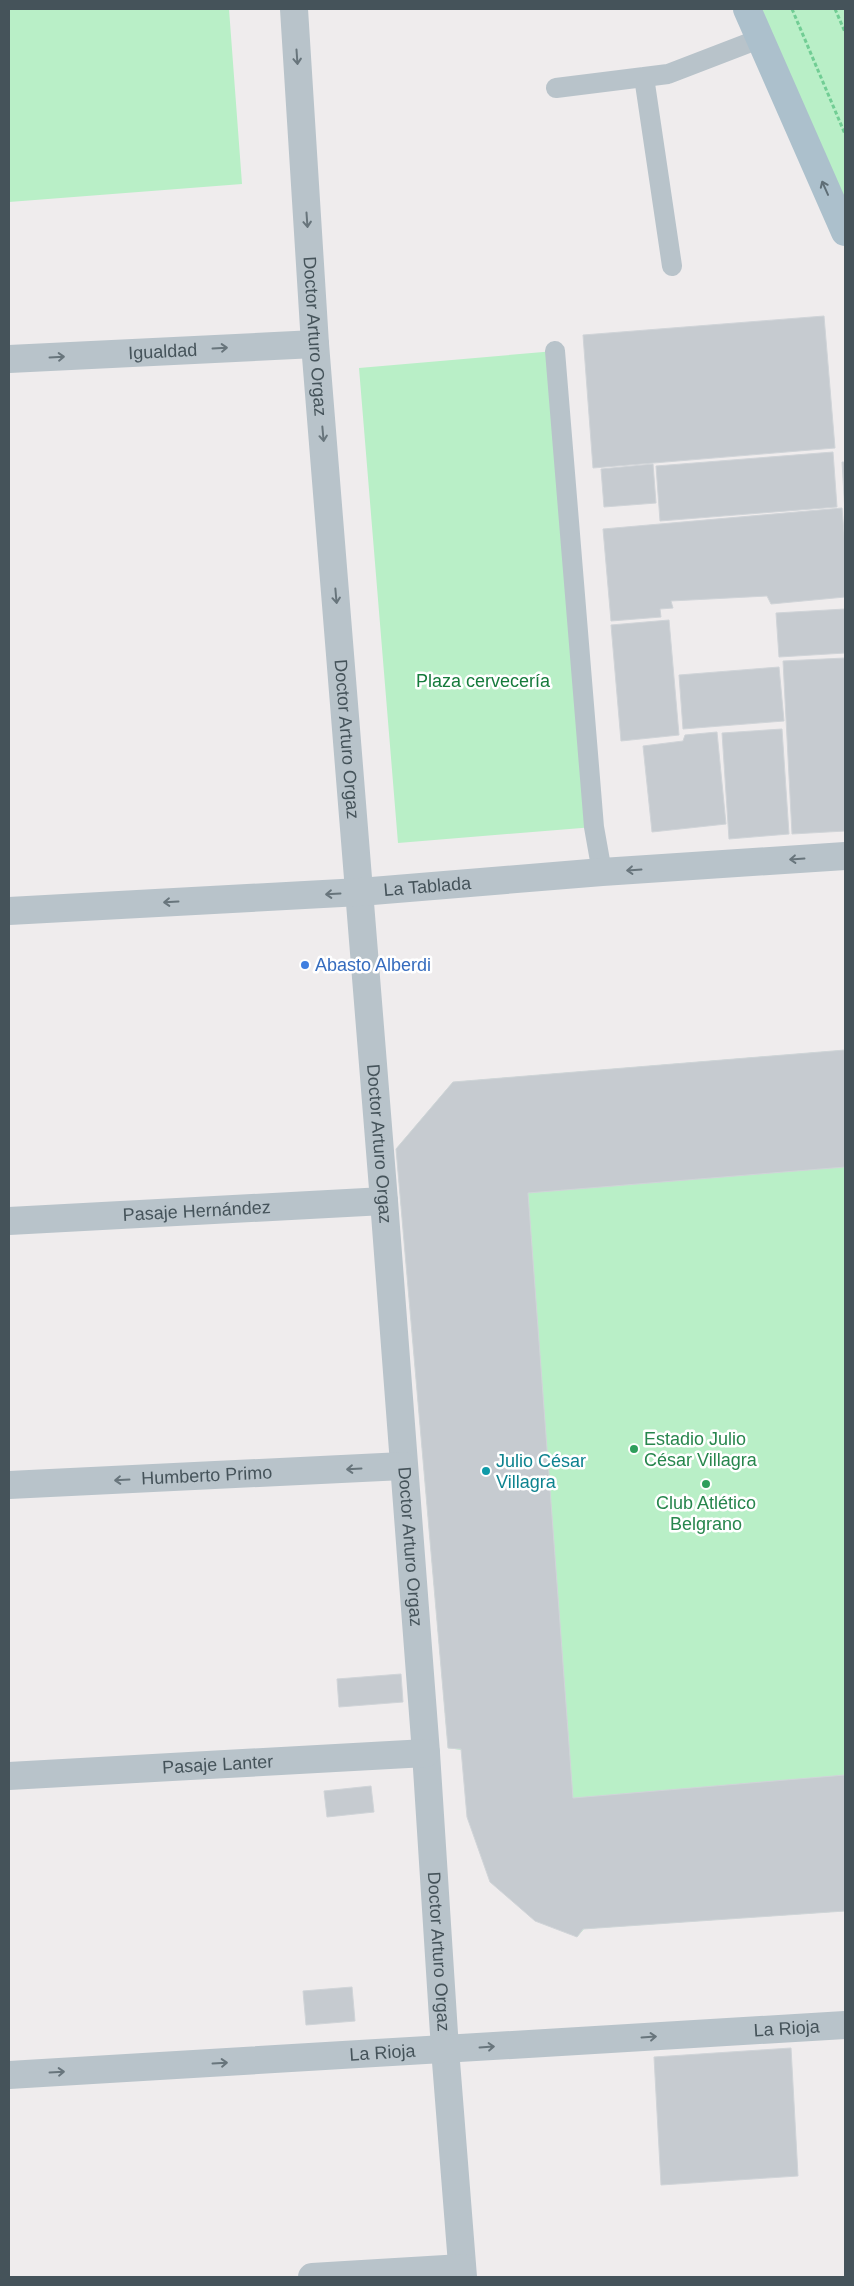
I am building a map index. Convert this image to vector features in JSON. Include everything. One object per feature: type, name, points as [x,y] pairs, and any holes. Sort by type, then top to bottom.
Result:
[{"type":"main road","points":[[747,9],[845,232]]},
{"type":"street","name":"Doctor Arturo Orgaz","points":[[294,9],[315,344],[384,1201],[463,2273]]},
{"type":"street","name":"Igualdad","points":[[9,359],[315,344]]},
{"type":"street","name":"La Tablada","points":[[9,911],[360,892],[602,872],[845,856]]},
{"type":"street","name":"Pasaje Hernández","points":[[9,1221],[384,1201]]},
{"type":"street","name":"Humberto Primo","points":[[9,1485],[403,1466]]},
{"type":"street","name":"Pasaje Lanter","points":[[9,1776],[426,1753]]},
{"type":"street","name":"La Rioja","points":[[9,2075],[845,2025]]},
{"type":"street","points":[[312,2277],[463,2273]]},
{"type":"lane","points":[[556,88],[668,74],[760,39]]},
{"type":"lane","points":[[644,77],[672,266]]},
{"type":"lane","points":[[555,351],[594,826],[602,872]]},
{"type":"path","points":[[792,9],[845,134]]},
{"type":"path","points":[[835,9],[845,32]]},
{"type":"green space","points":[[9,9],[229,9],[242,184],[9,202]]},
{"type":"green space","points":[[747,9],[845,9],[845,232]]},
{"type":"green space","name":"Plaza cervecería","points":[[555,351],[594,827],[398,843],[359,368]]},
{"type":"green space","name":"Estadio Julio César Villagra","points":[[845,1050],[845,1911],[584,1929],[577,1937],[461,1750],[448,1748],[396,1149],[453,1082]]},
{"type":"building","points":[[824,316],[835,448],[593,468],[583,335]]},
{"type":"building","points":[[833,452],[837,507],[660,521],[656,466]]},
{"type":"building","points":[[842,462],[845,462],[845,513]]},
{"type":"building","points":[[653,464],[656,503],[604,507],[601,469]]},
{"type":"building","points":[[842,508],[845,544],[845,597],[771,604],[767,596],[671,601],[673,608],[660,609],[661,617],[611,621],[603,529]]},
{"type":"building","points":[[845,609],[845,653],[779,657],[776,613]]},
{"type":"building","points":[[669,620],[679,735],[621,741],[611,625]]},
{"type":"building","points":[[845,658],[845,831],[792,834],[783,661]]},
{"type":"building","points":[[779,667],[784,721],[683,729],[679,675]]},
{"type":"building","points":[[782,729],[789,834],[729,839],[722,733]]},
{"type":"building","points":[[717,732],[726,824],[652,832],[643,746],[683,741],[685,735]]},
{"type":"building","name":"Julio César Villagra","points":[[845,1050],[845,1167],[528,1193],[573,1798],[845,1775],[845,1911],[583,1929],[577,1937],[535,1921],[490,1882],[467,1817],[461,1749],[448,1748],[396,1149],[453,1082]]},
{"type":"building","points":[[401,1674],[403,1702],[339,1707],[337,1679]]},
{"type":"building","points":[[371,1786],[374,1812],[327,1817],[324,1791]]},
{"type":"building","points":[[352,1987],[355,2021],[306,2025],[303,1991]]},
{"type":"building","points":[[791,2048],[798,2176],[661,2185],[654,2057]]},
{"type":"place","name":"Abasto Alberdi","points":[[305,965]]},
{"type":"place","name":"Estadio Julio César Villagra","points":[[634,1449]]},
{"type":"place","name":"Julio César Villagra","points":[[486,1471]]},
{"type":"place","name":"Club Atlético Belgrano","points":[[706,1484]]}]
